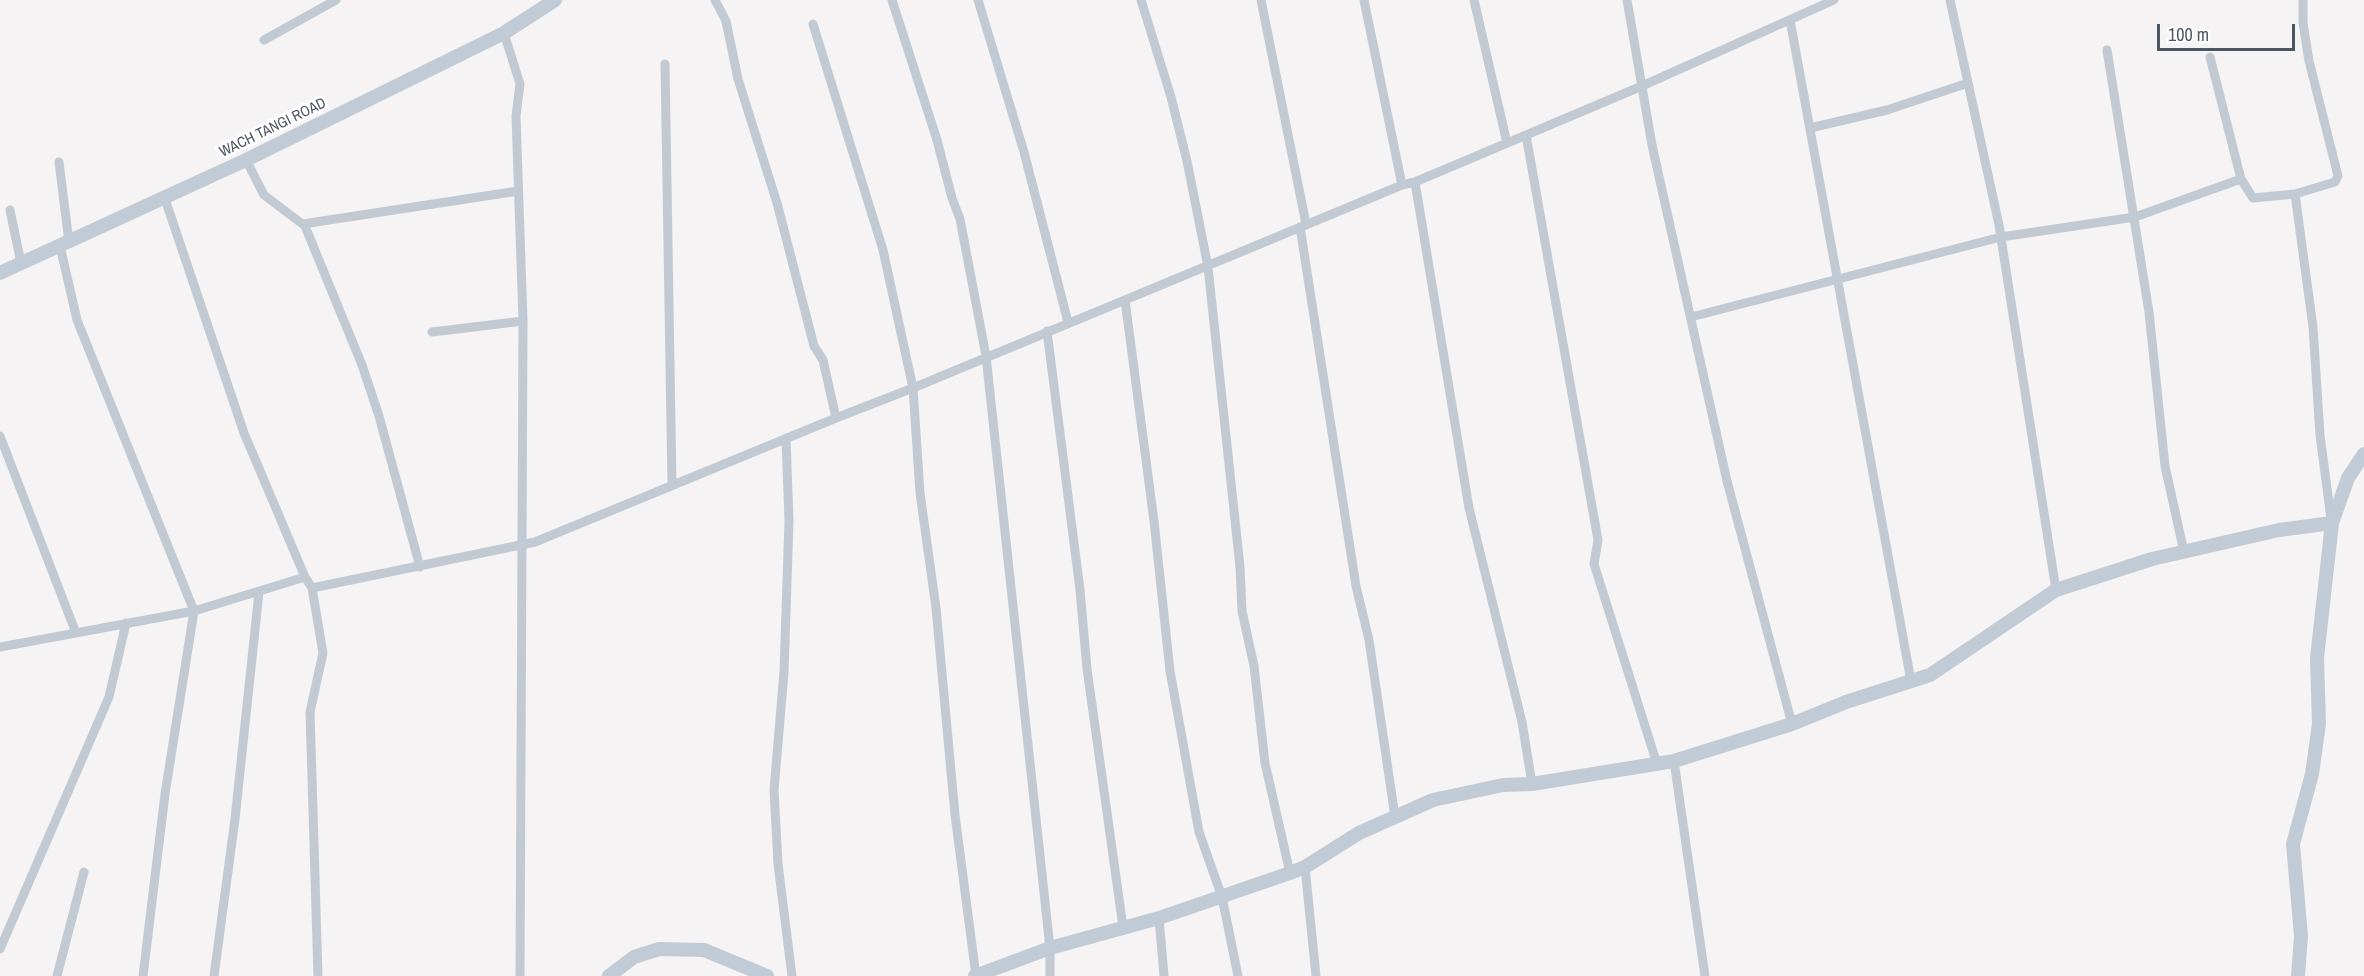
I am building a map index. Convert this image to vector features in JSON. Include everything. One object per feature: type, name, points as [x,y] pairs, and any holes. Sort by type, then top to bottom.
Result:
[{"type":"street","points":[[264,40],[336,0]]},
{"type":"street","name":"WACH TANGI ROAD","points":[[0,273],[246,160],[504,33],[555,0]]},
{"type":"street","points":[[715,0],[726,21],[738,80],[777,203],[809,330],[822,360],[836,418]]},
{"type":"street","points":[[892,0],[960,219],[986,356],[1050,948],[1050,976]]},
{"type":"street","points":[[978,0],[1024,152],[1068,322]]},
{"type":"street","points":[[1141,0],[1171,97],[1187,161],[1208,267],[1240,567],[1242,611],[1254,666],[1265,763],[1290,873]]},
{"type":"street","points":[[1261,0],[1303,226],[1356,586],[1369,640],[1395,817]]},
{"type":"street","points":[[1364,0],[1402,185]]},
{"type":"street","points":[[1474,0],[1507,143]]},
{"type":"street","points":[[1627,0],[1652,145],[1727,481],[1792,724]]},
{"type":"street","points":[[312,588],[535,542],[913,388],[1068,322],[1208,267],[1402,185],[1415,182],[1642,86],[1834,0]]},
{"type":"street","points":[[1950,0],[2001,237],[2056,590]]},
{"type":"street","points":[[2210,57],[2241,179],[2253,198],[2295,194],[2336,182],[2338,176],[2309,61],[2303,23],[2303,0]]},
{"type":"street","points":[[1790,20],[1911,681]]},
{"type":"street","points":[[813,24],[882,250],[913,388],[920,493],[936,608],[955,815],[975,976],[1050,948],[1160,918],[1290,873],[1305,867],[1359,833],[1433,801],[1503,785],[1532,784],[1674,761],[1792,724],[1846,702],[1930,675],[2056,590],[2152,559],[2279,530],[2332,523]]},
{"type":"street","points":[[504,33],[520,84],[516,116],[523,321],[520,976]]},
{"type":"street","points":[[2107,50],[2149,312],[2165,466],[2184,552]]},
{"type":"street","points":[[665,64],[672,485]]},
{"type":"street","points":[[1810,128],[1887,110],[1968,83]]},
{"type":"street","points":[[1526,135],[1598,540],[1594,564],[1656,764]]},
{"type":"street","points":[[246,160],[264,195],[305,226],[362,365],[379,416],[420,567]]},
{"type":"street","points":[[59,162],[64,244],[77,320],[194,611],[165,794],[143,976]]},
{"type":"street","points":[[1691,317],[2001,237],[2135,217],[2241,179]]},
{"type":"street","points":[[1415,182],[1469,508],[1522,722],[1532,784]]},
{"type":"street","points":[[303,224],[518,191]]},
{"type":"street","points":[[2295,194],[2313,327],[2319,435],[2332,523]]},
{"type":"street","points":[[165,199],[244,433],[305,577],[312,588],[323,653],[310,712],[318,976]]},
{"type":"street","points":[[10,210],[21,263]]},
{"type":"street","points":[[1125,300],[1154,521],[1170,671],[1199,832],[1222,897],[1238,976]]},
{"type":"street","points":[[432,332],[523,321]]},
{"type":"street","points":[[1047,331],[1080,590],[1089,680],[1123,927]]},
{"type":"street","points":[[0,436],[76,633]]},
{"type":"street","points":[[786,438],[789,521],[784,660],[774,790],[778,864],[792,976]]},
{"type":"street","points":[[2298,976],[2301,936],[2293,844],[2312,774],[2319,724],[2317,658],[2332,523],[2348,478],[2364,454]]},
{"type":"street","points":[[0,647],[194,611],[305,577]]},
{"type":"street","points":[[214,976],[235,819],[259,592]]},
{"type":"street","points":[[0,950],[109,697],[126,623]]},
{"type":"street","points":[[1674,761],[1705,976]]},
{"type":"street","points":[[1305,867],[1316,976]]},
{"type":"street","points":[[57,976],[84,872]]},
{"type":"street","points":[[1160,918],[1164,976]]},
{"type":"street","points":[[609,976],[634,957],[659,949],[704,950],[767,976]]}]
